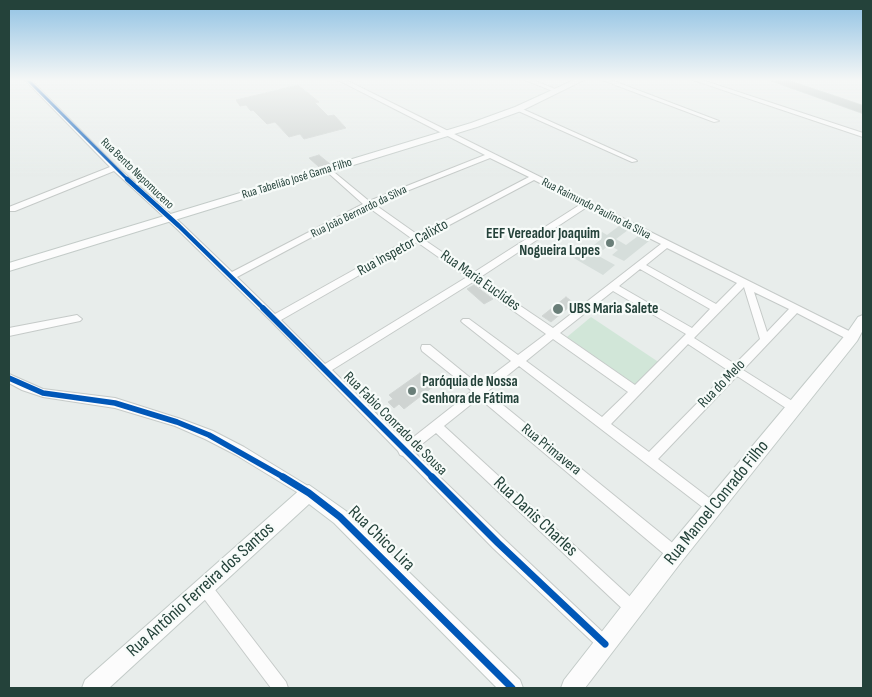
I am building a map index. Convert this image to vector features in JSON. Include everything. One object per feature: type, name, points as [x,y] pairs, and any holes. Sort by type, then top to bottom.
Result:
[{"type":"street","name":"Rua Bento Nepomuceno","points":[[60,113],[115,168],[170,219]]},
{"type":"street","name":"Rua Raimundo Paulino da Silva","points":[[407,113],[665,245],[852,337]]},
{"type":"street","name":"Rua Tabelião José Gama Filho","points":[[9,267],[448,133],[508,113]]},
{"type":"street","points":[[526,113],[634,161]]},
{"type":"street","points":[[693,113],[716,121]]},
{"type":"street","points":[[795,113],[863,135]]},
{"type":"street","name":"Rua João Bernardo da Silva","points":[[230,277],[368,204],[491,155]]},
{"type":"street","points":[[12,209],[115,168]]},
{"type":"street","name":"Rua Maria Euclides","points":[[327,170],[368,204],[635,391]]},
{"type":"street","name":"Rua Inspetor Calixto","points":[[274,320],[418,238],[533,178]]},
{"type":"street","points":[[324,370],[587,204]]},
{"type":"street","name":"Rua Fabio Conrado de Sousa","points":[[170,219],[498,543],[605,644]]},
{"type":"street","points":[[404,451],[665,245]]},
{"type":"street","points":[[640,265],[717,309]]},
{"type":"street","points":[[603,424],[717,309],[745,285],[764,340]]},
{"type":"street","points":[[612,286],[690,336],[735,370],[793,407]]},
{"type":"street","name":"Rua do Melo","points":[[649,460],[795,309]]},
{"type":"street","points":[[9,332],[77,319]]},
{"type":"street","name":"Rua Manoel Conrado Filho","points":[[572,688],[674,554],[754,459],[793,407],[852,337],[863,320]]},
{"type":"street","points":[[466,321],[713,508]]},
{"type":"street","name":"Rua Primavera","points":[[426,348],[674,554]]},
{"type":"street","name":"Rua Chico Lira","points":[[9,378],[43,393],[115,403],[177,422],[209,435],[240,451],[309,493],[340,518],[512,688]]},
{"type":"street","name":"Rua Danis Charles","points":[[436,426],[633,609]]},
{"type":"street","name":"Rua Antônio Ferreira dos Santos","points":[[94,688],[309,493]]},
{"type":"street","points":[[204,587],[280,688]]},
{"type":"shaded area","name":"EEF Vereador Joaquim Nogueira Lopes","points":[[619,226],[628,230],[616,239],[626,245],[638,236],[649,241],[624,261],[612,255],[618,250],[609,245],[603,250],[594,245],[600,240],[595,237],[602,232],[607,235]]},
{"type":"shaded area","name":"EEF Vereador Joaquim Nogueira Lopes","points":[[584,248],[615,265],[603,275],[572,257]]},
{"type":"green space","points":[[591,317],[660,363],[637,386],[567,337]]},
{"type":"building","points":[[256,113],[325,113],[328,116],[334,115],[346,128],[304,139],[300,134],[289,137],[275,122],[267,124]]},
{"type":"building","points":[[319,155],[330,164],[319,167],[309,158]]},
{"type":"building","points":[[474,285],[493,299],[484,304],[467,289]]},
{"type":"building","name":"UBS Maria Salete","points":[[566,297],[574,303],[551,322],[542,316]]},
{"type":"building","name":"Paróquia de Nossa Senhora de Fátima","points":[[420,373],[434,386],[404,409],[399,404],[394,408],[388,402],[393,399],[389,395]]},
{"type":"cycle path","points":[[60,113],[115,168],[179,226],[274,319],[498,543],[605,644]]},
{"type":"cycle path","points":[[9,378],[43,393],[115,403],[177,422],[209,435],[265,465],[309,493],[340,517],[512,688]]},
{"type":"place","name":"EEF Vereador Joaquim Nogueira Lopes","points":[[610,243]]},
{"type":"place","name":"UBS Maria Salete","points":[[558,309]]},
{"type":"place","name":"Paróquia de Nossa Senhora de Fátima","points":[[412,391]]}]
